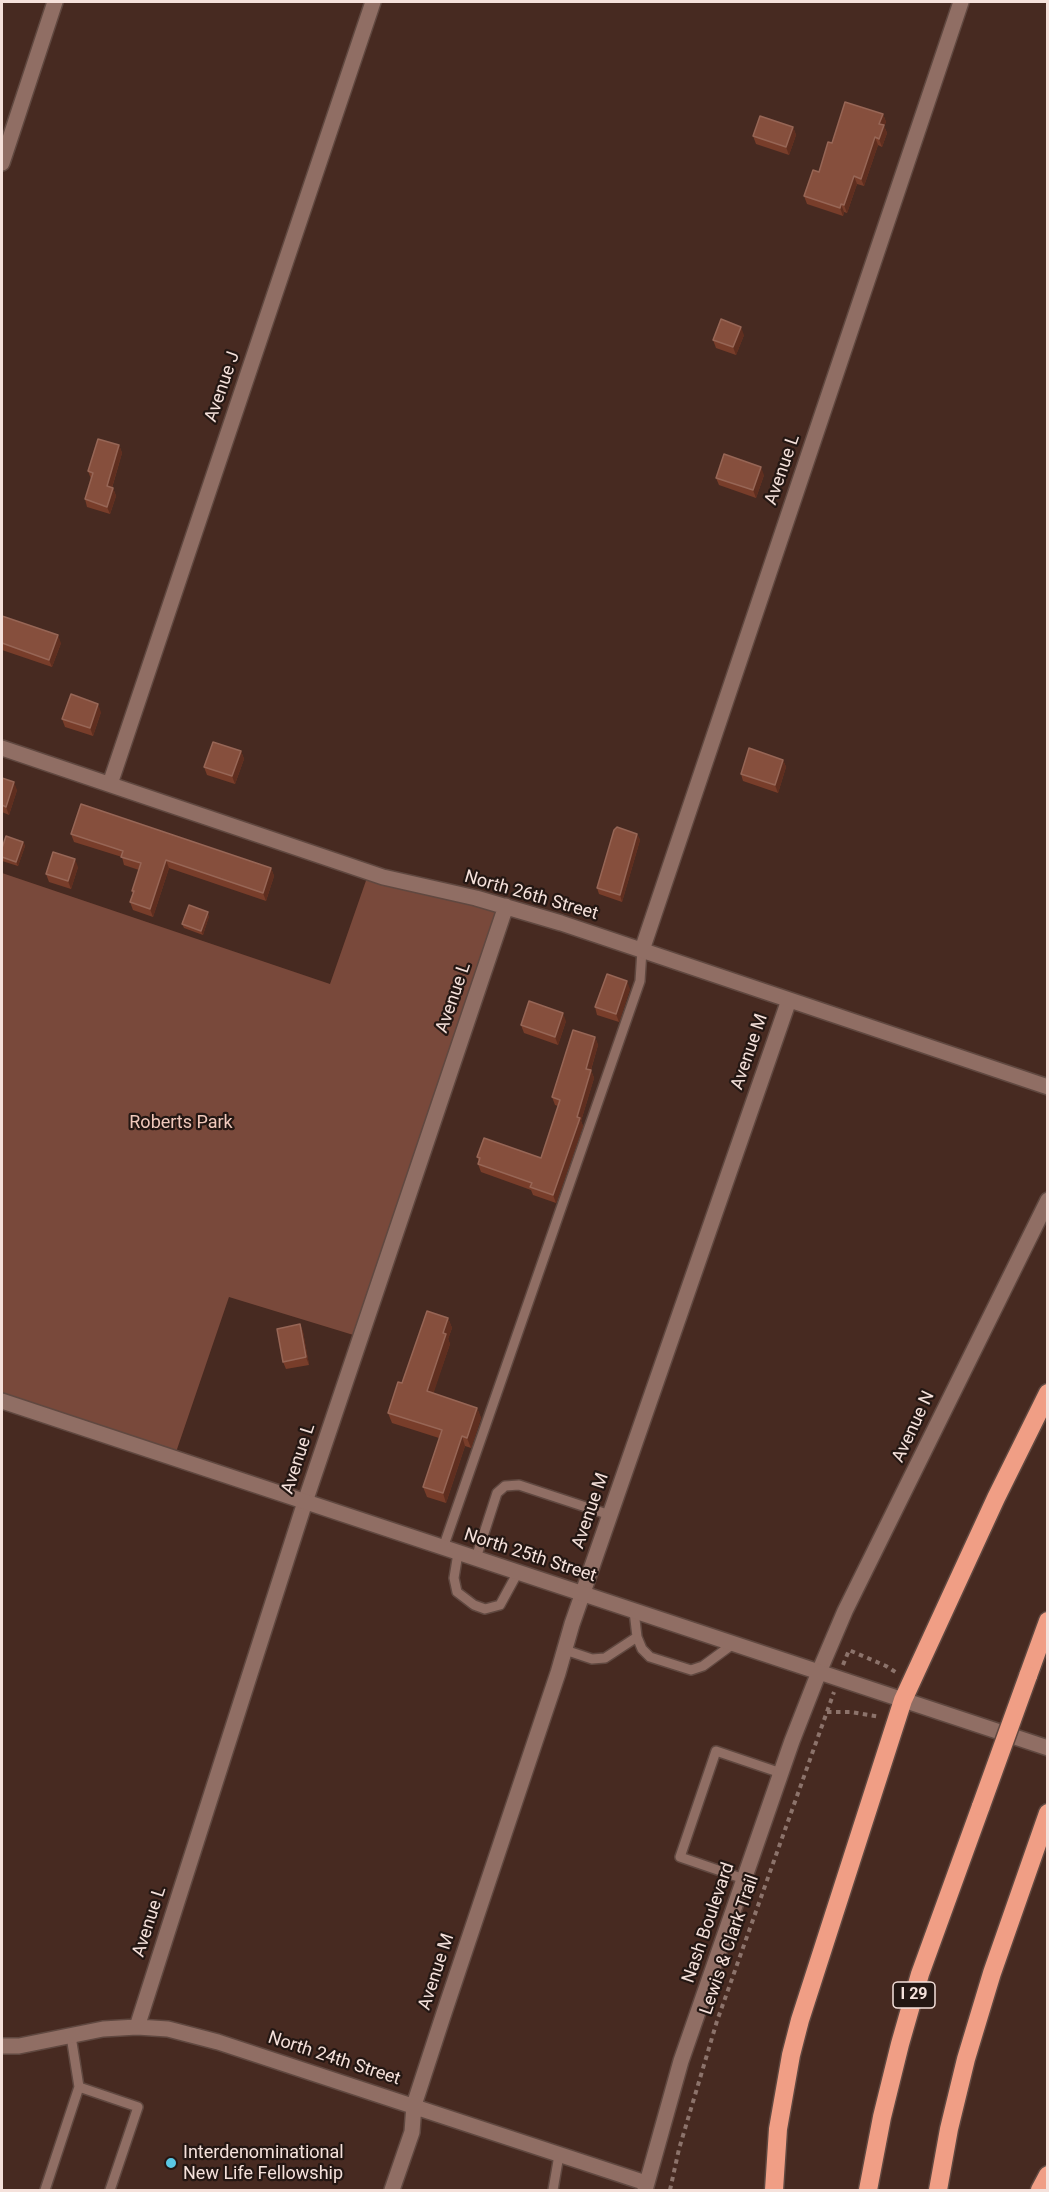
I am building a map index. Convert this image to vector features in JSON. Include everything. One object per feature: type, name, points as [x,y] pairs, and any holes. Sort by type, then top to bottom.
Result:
[{"type":"highway","points":[[774,2190],[779,2118],[800,2020],[903,1700],[1047,1393]]},
{"type":"highway","name":"I 29","points":[[868,2190],[882,2117],[920,1974],[1047,1621]]},
{"type":"highway","points":[[938,2190],[949,2129],[966,2059],[992,1973],[1045,1821]]},
{"type":"highway","points":[[1041,2190],[1047,2175]]},
{"type":"street","points":[[2,163],[56,2]]},
{"type":"street","name":"Avenue J","points":[[110,784],[373,2]]},
{"type":"street","name":"Avenue L","points":[[642,950],[961,2]]},
{"type":"street","name":"North 26th Street","points":[[2,748],[383,877],[506,906],[642,950],[1047,1087]]},
{"type":"street","name":"Avenue L","points":[[137,2027],[305,1502],[506,906]]},
{"type":"street","name":"Avenue M","points":[[392,2190],[412,2132],[414,2105],[583,1594],[789,1000]]},
{"type":"street","name":"Avenue N","points":[[819,1672],[845,1611],[1047,1200]]},
{"type":"street","name":"North 25th Street","points":[[2,1401],[1047,1748]]},
{"type":"street","name":"Nash Boulevard","points":[[645,2187],[681,2061],[781,1773],[819,1672]]},
{"type":"street","name":"North 24th Street","points":[[2,2046],[20,2046],[103,2029],[137,2027],[168,2029],[218,2042],[414,2105],[645,2187]]},
{"type":"lane","points":[[518,1572],[500,1605],[485,1609],[474,1605],[457,1592],[450,1550],[640,981],[642,950]]},
{"type":"lane","points":[[476,1558],[497,1493],[505,1486],[519,1485],[610,1515]]},
{"type":"lane","points":[[634,1611],[637,1638],[642,1649],[650,1657],[691,1670],[704,1666],[733,1644]]},
{"type":"lane","points":[[565,1650],[592,1659],[605,1658],[637,1638]]},
{"type":"lane","points":[[744,1879],[680,1857],[716,1751],[781,1773]]},
{"type":"lane","points":[[45,2190],[79,2087],[71,2036]]},
{"type":"lane","points":[[79,2087],[138,2107],[110,2190]]},
{"type":"lane","points":[[553,2190],[559,2155]]},
{"type":"path","points":[[849,1650],[886,1666],[910,1681]]},
{"type":"path","name":"Lewis & Clark Trail","points":[[669,2190],[717,2021],[827,1712]]},
{"type":"green space","name":"Roberts Park","points":[[369,872],[506,906],[360,1337],[229,1297],[174,1458],[2,1401],[2,873],[330,984]]},
{"type":"building","points":[[845,102],[883,114],[879,124],[884,125],[879,139],[875,137],[861,179],[854,176],[844,205],[841,204],[840,208],[804,196],[813,170],[819,172],[828,142],[832,143]]},
{"type":"building","points":[[760,116],[793,127],[786,147],[753,136]]},
{"type":"building","points":[[721,319],[741,327],[733,347],[713,340]]},
{"type":"building","points":[[98,439],[119,445],[107,486],[113,488],[107,507],[85,499],[93,473],[88,471]]},
{"type":"building","points":[[724,454],[761,467],[753,490],[716,478]]},
{"type":"building","points":[[2,616],[58,635],[49,660],[2,643]]},
{"type":"building","points":[[71,694],[98,704],[90,728],[62,719]]},
{"type":"building","points":[[213,742],[241,751],[232,776],[204,767]]},
{"type":"building","points":[[749,748],[783,760],[775,785],[741,774]]},
{"type":"building","points":[[2,778],[14,782],[6,807],[2,805]]},
{"type":"building","points":[[81,804],[271,868],[263,893],[166,860],[150,909],[130,902],[141,863],[121,857],[123,851],[71,834]]},
{"type":"building","points":[[617,827],[637,834],[620,895],[597,888],[614,830]]},
{"type":"building","points":[[6,836],[23,842],[16,862],[2,857]]},
{"type":"building","points":[[53,852],[75,859],[68,881],[46,874]]},
{"type":"building","points":[[189,905],[208,912],[201,931],[182,924]]},
{"type":"building","points":[[607,974],[627,981],[616,1014],[595,1007]]},
{"type":"building","points":[[529,1001],[563,1013],[555,1037],[521,1025]]},
{"type":"building","points":[[573,1030],[595,1037],[586,1069],[591,1070],[577,1117],[580,1118],[553,1195],[530,1187],[532,1183],[478,1164],[480,1158],[477,1157],[484,1138],[541,1158],[560,1100],[552,1097]]},
{"type":"building","points":[[427,1311],[448,1318],[443,1333],[446,1334],[427,1391],[477,1408],[467,1438],[462,1436],[443,1493],[423,1487],[442,1430],[388,1413],[398,1382],[402,1383]]},
{"type":"building","points":[[300,1324],[306,1357],[283,1362],[277,1329]]},
{"type":"place","name":"Interdenominational New Life Fellowship","points":[[171,2163]]}]
